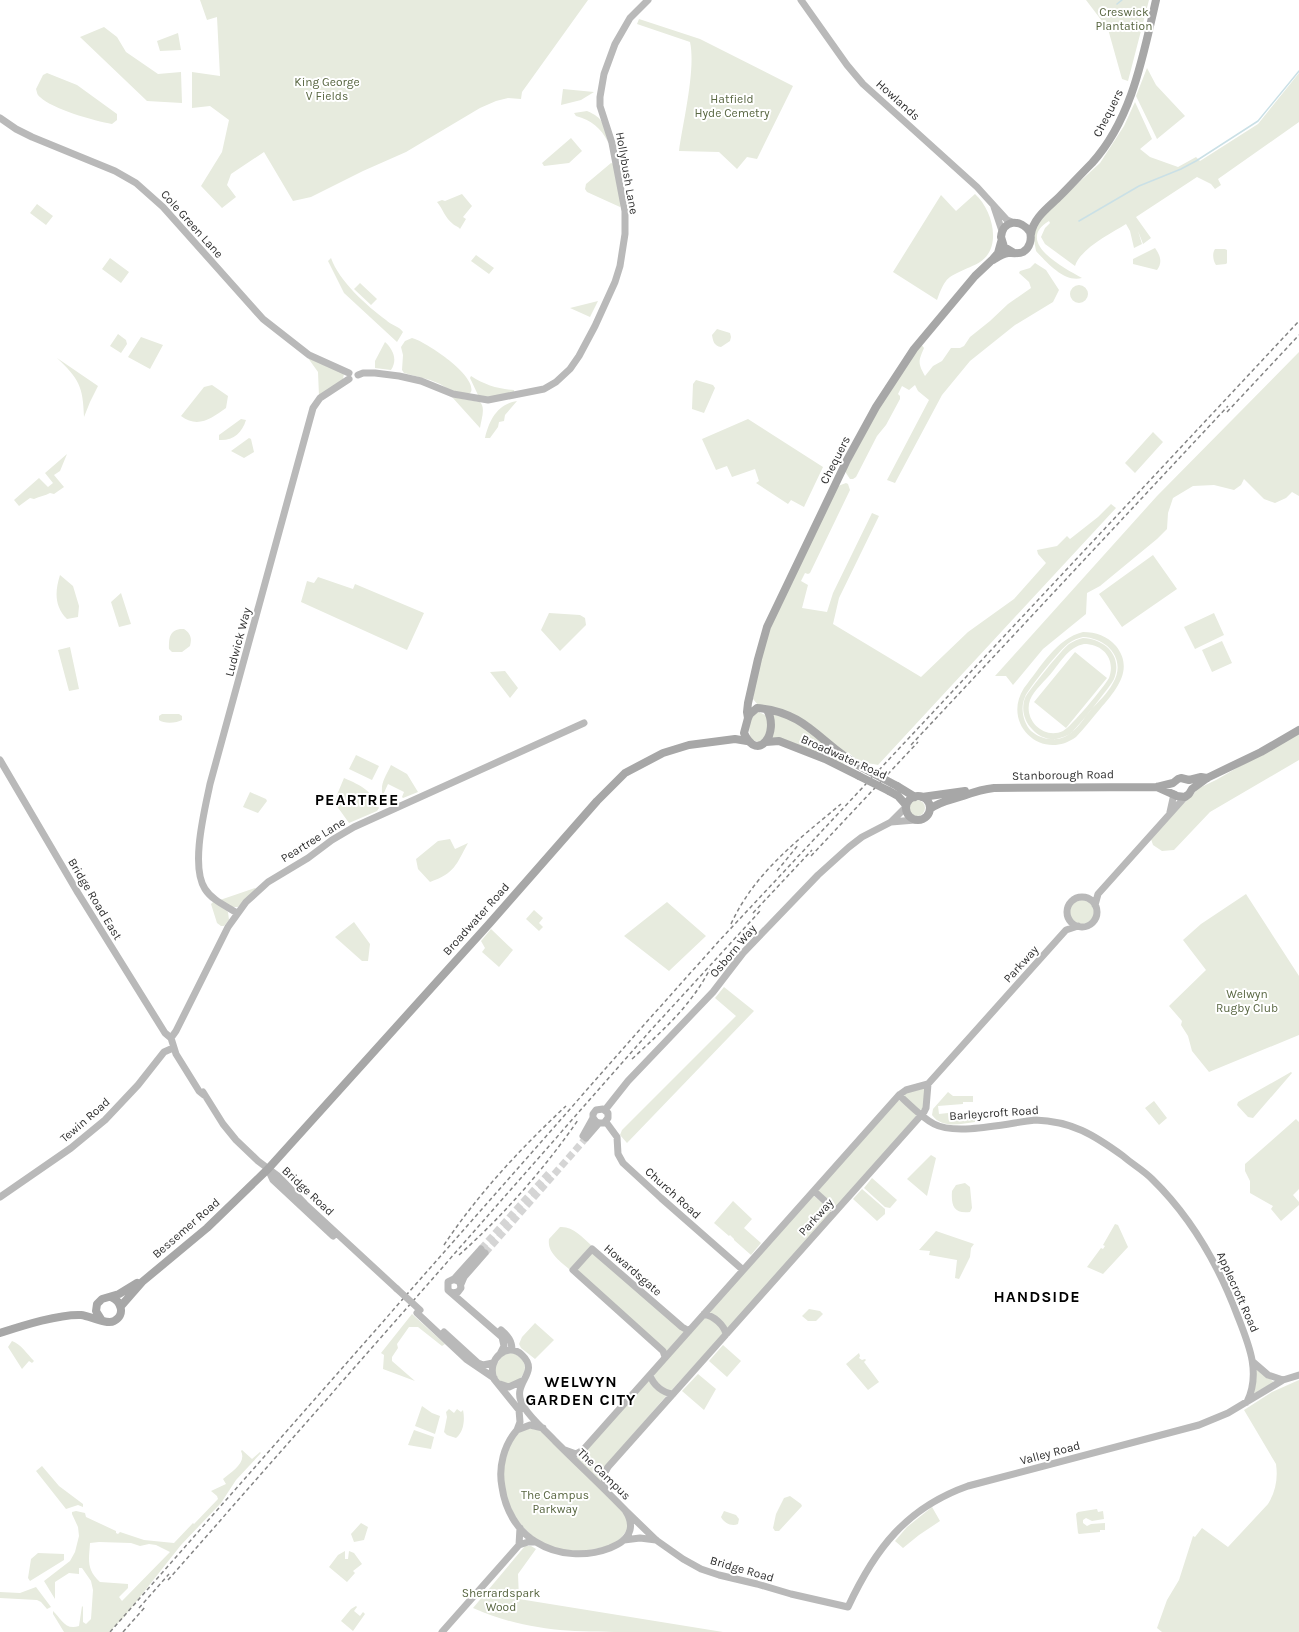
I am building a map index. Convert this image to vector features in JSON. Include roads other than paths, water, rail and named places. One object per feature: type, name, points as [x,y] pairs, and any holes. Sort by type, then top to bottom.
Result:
[{"type":"main road","name":"Chequers","points":[[1022,224],[1041,214],[1093,162],[1114,132],[1132,94],[1156,0]]},
{"type":"main road","name":"Chequers","points":[[1031,234],[1033,226],[1041,214]]},
{"type":"main road","points":[[1012,222],[1022,224],[1031,234],[1031,242],[1024,252],[1014,253],[1007,250],[1001,242],[1004,227],[1012,222]]},
{"type":"main road","name":"Chequers","points":[[748,718],[747,712],[758,659],[767,627],[839,476],[876,407],[923,337],[998,253],[1001,242]]},
{"type":"main road","name":"Chequers","points":[[992,260],[1004,254],[1014,253]]},
{"type":"main road","points":[[750,698],[757,708],[788,715],[804,723],[861,772],[897,786],[919,797],[928,802],[930,809],[925,818],[922,820],[915,820],[909,816],[906,806],[910,800],[919,797]]},
{"type":"main road","points":[[757,708],[748,718],[746,737],[755,745],[759,746],[766,742],[770,735],[771,721],[767,710]]},
{"type":"main road","name":"Stanborough Road","points":[[1157,787],[1185,797],[1192,789],[1207,778],[1261,752],[1299,730]]},
{"type":"main road","name":"Broadwater Road","points":[[268,1169],[489,924],[597,801],[625,773],[647,760],[675,749],[705,742],[746,737]]},
{"type":"main road","name":"Broadwater Road","points":[[766,742],[779,741],[832,763],[861,772],[898,796],[906,806]]},
{"type":"main road","name":"Stanborough Road","points":[[930,809],[936,804],[963,796],[970,792],[994,788],[1157,787],[1173,783],[1178,779],[1189,780],[1201,777],[1207,778]]},
{"type":"main road","points":[[1189,780],[1192,789]]},
{"type":"main road","points":[[1173,783],[1174,794]]},
{"type":"main road","name":"Stanborough Road","points":[[919,797],[962,790],[970,792]]},
{"type":"main road","name":"Bessemer Road","points":[[121,1306],[142,1282],[207,1228],[268,1169]]},
{"type":"main road","points":[[111,1297],[116,1299],[121,1306],[121,1311],[119,1317],[114,1321],[105,1322],[97,1315],[97,1304],[102,1299],[111,1297],[142,1282]]},
{"type":"main road","points":[[0,1333],[47,1320],[82,1315],[96,1308]]},
{"type":"main road","points":[[82,1315],[101,1319]]},
{"type":"street","name":"Hollybush Lane","points":[[358,375],[363,373],[375,373],[399,376],[421,381],[453,394],[488,400],[539,391],[549,387],[565,374],[588,341],[615,282],[620,266],[625,234],[625,211],[614,150],[600,106],[600,97],[604,74],[618,38],[630,18],[648,0]]},
{"type":"street","name":"Howlands","points":[[801,0],[847,65],[863,84],[977,187],[1007,220],[1012,222]]},
{"type":"street","name":"Cole Green Lane","points":[[0,118],[16,129],[32,137],[115,172],[136,183],[163,207],[263,319],[309,354],[349,376]]},
{"type":"street","name":"Howlands","points":[[993,205],[1002,231]]},
{"type":"street","name":"Ludwick Way","points":[[237,913],[208,894],[201,880],[199,836],[210,784],[313,408],[320,398],[349,376],[354,381],[358,375]]},
{"type":"street","name":"Peartree Lane","points":[[171,1038],[176,1031],[228,927],[237,913],[253,895],[268,882],[308,858],[332,840],[349,830],[584,723]]},
{"type":"street","name":"Bridge Road East","points":[[0,760],[104,936],[165,1033],[171,1038],[173,1048],[179,1051],[204,1095],[223,1124],[236,1140],[258,1162],[268,1169]]},
{"type":"street","points":[[1170,812],[1174,794]]},
{"type":"street","points":[[1098,894],[1087,898],[1078,897],[1070,903],[1067,911],[1069,918],[1073,923],[1078,926],[1088,925],[1094,921],[1097,913],[1095,905],[1098,894],[1185,797]]},
{"type":"street","name":"Osborn Way","points":[[605,1110],[628,1081],[713,992],[743,953],[818,875],[849,846],[862,837],[891,822],[906,806]]},
{"type":"street","name":"Osborn Way","points":[[891,822],[915,820]]},
{"type":"street","points":[[1087,898],[1095,905]]},
{"type":"street","name":"Parkway","points":[[565,1450],[576,1454],[583,1450],[899,1095],[906,1090],[928,1084],[1066,930],[1069,918]]},
{"type":"street","name":"Parkway","points":[[1066,930],[1078,926]]},
{"type":"street","name":"Tewin Road","points":[[0,1197],[71,1148],[105,1120],[138,1085],[164,1052],[173,1048]]},
{"type":"street","name":"Parkway","points":[[605,1489],[603,1479],[605,1470],[921,1115],[926,1108],[928,1084]]},
{"type":"street","points":[[899,1095],[921,1115]]},
{"type":"street","points":[[584,1137],[599,1121],[608,1116],[605,1110],[600,1108],[593,1114],[599,1121]]},
{"type":"street","name":"Barleycroft Road","points":[[921,1115],[935,1125],[954,1130],[1035,1120],[1046,1120],[1071,1125],[1101,1140],[1151,1178]]},
{"type":"street","name":"Church Road","points":[[599,1121],[613,1130],[617,1137],[618,1154],[623,1163],[743,1270]]},
{"type":"street","name":"Bridge Road","points":[[268,1169],[278,1176],[305,1204],[472,1364],[496,1381]]},
{"type":"street","name":"Applecroft Road","points":[[1151,1178],[1185,1218],[1213,1262],[1237,1313],[1253,1362]]},
{"type":"street","points":[[814,1191],[836,1211]]},
{"type":"street","name":"Howardsgate","points":[[665,1357],[663,1351],[572,1270],[592,1249],[682,1327],[689,1331]]},
{"type":"street","points":[[483,1251],[457,1289],[448,1290],[447,1285],[450,1280],[454,1279],[483,1251]]},
{"type":"street","points":[[454,1279],[459,1281],[457,1289]]},
{"type":"street","points":[[457,1289],[508,1337],[512,1345],[512,1350]]},
{"type":"street","points":[[457,1289],[502,1337],[504,1346],[493,1363],[492,1372],[496,1381],[519,1410],[520,1422],[506,1448],[501,1475],[504,1500],[520,1528],[536,1542],[557,1551],[581,1554],[607,1549],[624,1540],[640,1538],[656,1540]]},
{"type":"street","name":"Bridge Road","points":[[418,1312],[478,1364],[483,1365],[493,1363]]},
{"type":"street","points":[[704,1314],[712,1317],[723,1326],[726,1334]]},
{"type":"street","points":[[496,1381],[510,1387],[524,1380],[528,1375],[529,1365],[520,1353],[512,1350],[500,1354]]},
{"type":"street","points":[[1253,1362],[1268,1375],[1283,1380]]},
{"type":"street","points":[[1247,1402],[1252,1388],[1253,1362]]},
{"type":"street","points":[[650,1375],[653,1383],[664,1392],[673,1394]]},
{"type":"street","name":"Valley Road","points":[[848,1607],[868,1569],[891,1538],[920,1510],[938,1498],[968,1486],[1199,1425],[1228,1413],[1283,1380],[1299,1375]]},
{"type":"street","name":"The Campus","points":[[524,1380],[519,1391],[520,1399],[527,1411],[625,1510],[629,1518],[630,1526],[624,1540]]},
{"type":"street","points":[[517,1430],[530,1425],[543,1428]]},
{"type":"street","name":"Bridge Road","points":[[625,1510],[656,1540],[683,1559],[711,1573],[848,1607]]},
{"type":"street","points":[[519,1545],[520,1528]]},
{"type":"street","points":[[442,1632],[519,1545],[528,1542],[536,1542]]},
{"type":"waterway","points":[[1117,4],[1122,0]]},
{"type":"waterway","points":[[1079,221],[1139,186],[1181,169],[1196,161],[1258,121],[1299,71]]},
{"type":"tunnel","points":[[485,1253],[586,1138]]},
{"type":"tunnel","points":[[481,1249],[550,1172]]},
{"type":"railway","points":[[110,1632],[719,941],[1299,321]]},
{"type":"railway","points":[[1227,412],[1299,335]]},
{"type":"railway","points":[[911,745],[1228,406]]},
{"type":"railway","points":[[811,856],[918,742]]},
{"type":"railway","points":[[731,924],[752,888],[765,873],[794,844],[841,804]]},
{"type":"railway","points":[[777,871],[799,844]]},
{"type":"railway","points":[[753,913],[812,850]]},
{"type":"railway","points":[[168,1580],[650,1031],[761,910]]},
{"type":"railway","points":[[632,1059],[685,1007],[710,969]]},
{"type":"railway","points":[[444,1245],[471,1208],[501,1172],[566,1106]]},
{"type":"railway","points":[[459,1255],[492,1224],[523,1191],[552,1156],[578,1120]]},
{"type":"railway","points":[[139,1608],[169,1574]]},
{"type":"railway","points":[[123,1632],[146,1606]]},
{"type":"district","name":"PEARTREE","points":[[357,799]]},
{"type":"district","name":"HANDSIDE","points":[[1037,1296]]},
{"type":"district","name":"WELWYN GARDEN CITY","points":[[581,1390]]},
{"type":"park label","name":"Creswick Plantation","points":[[1124,19]]},
{"type":"park label","name":"King George V Fields","points":[[327,89]]},
{"type":"park label","name":"Hatfield Hyde Cemetry","points":[[732,106]]},
{"type":"park label","name":"Welwyn Rugby Club","points":[[1247,1001]]},
{"type":"park label","name":"The Campus Parkway","points":[[555,1502]]},
{"type":"park label","name":"Sherrardspark Wood","points":[[501,1600]]}]
